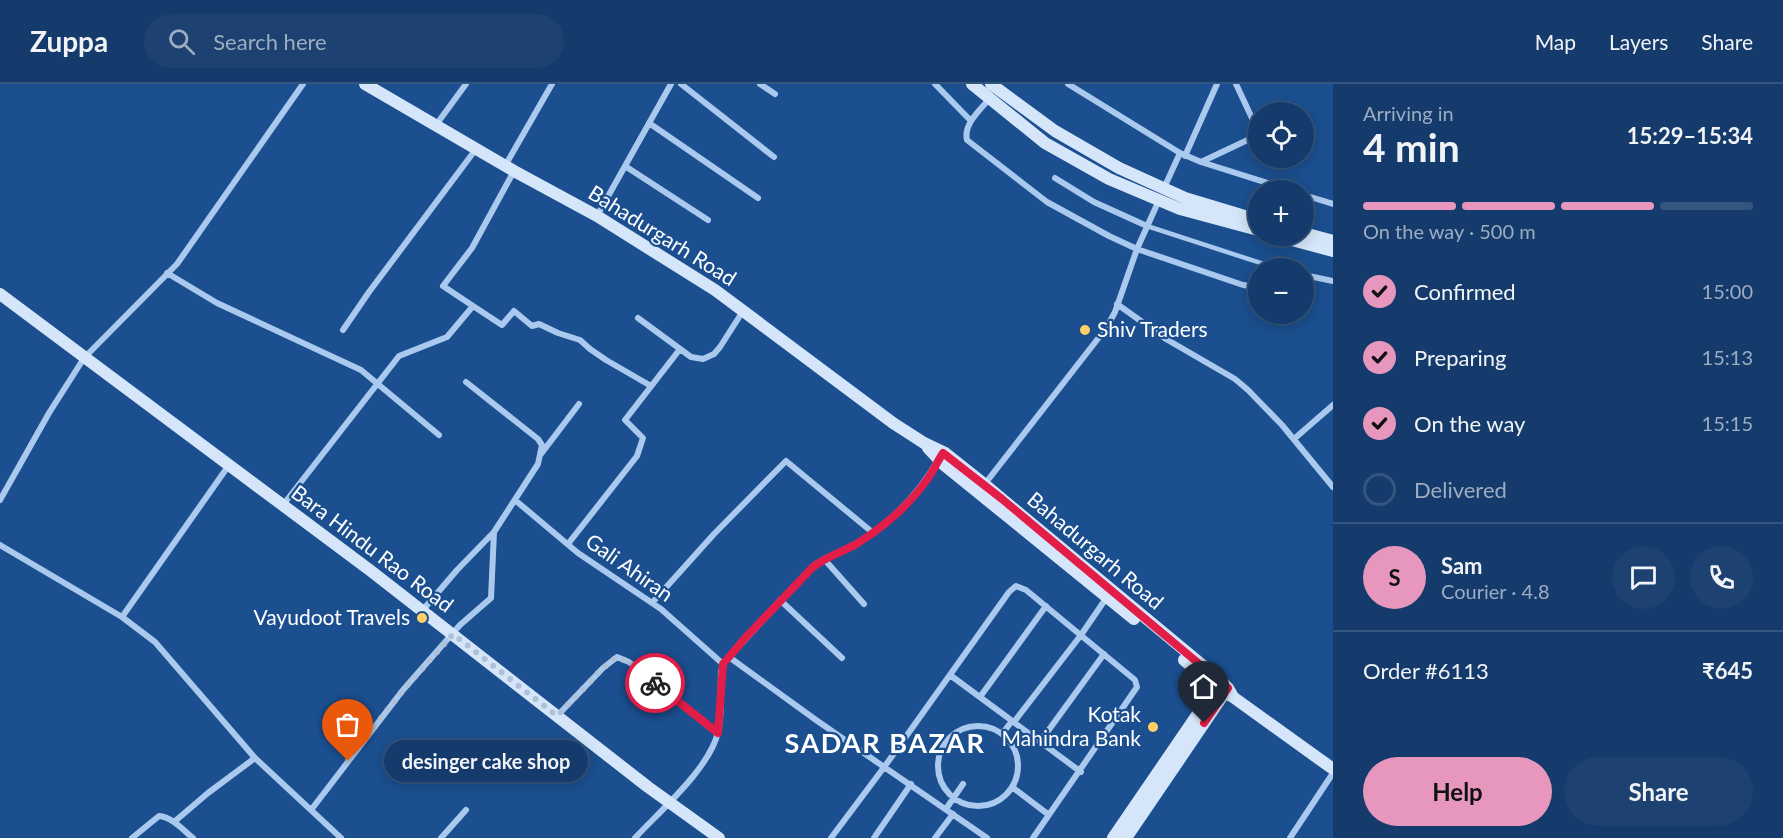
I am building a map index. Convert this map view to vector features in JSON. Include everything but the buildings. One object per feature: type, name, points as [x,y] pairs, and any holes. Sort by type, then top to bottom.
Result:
[{"type":"street","points":[[0,500],[49,413],[84,358],[177,264],[303,84]]},
{"type":"street","name":"Bahadurgarh Road","points":[[365,84],[381,88],[436,126],[597,216],[716,290],[893,423],[941,456],[1224,690]]},
{"type":"street","points":[[436,126],[466,84]]},
{"type":"street","points":[[552,84],[472,248],[443,286],[502,325],[514,311],[532,326],[539,324],[580,340],[606,360],[651,386]]},
{"type":"street","points":[[597,216],[671,84]]},
{"type":"street","points":[[681,84],[774,157]]},
{"type":"street","points":[[760,84],[775,94]]},
{"type":"street","points":[[934,84],[971,121]]},
{"type":"street","points":[[972,84],[995,89],[1045,143],[1109,179],[1248,217]]},
{"type":"street","points":[[1068,84],[1183,155],[1258,180]]},
{"type":"street","points":[[981,488],[1107,327],[1161,194],[1183,155],[1217,84]]},
{"type":"street","points":[[1201,162],[1254,137],[1258,131],[1236,84]]},
{"type":"street","points":[[995,89],[971,121],[966,134],[967,140],[1024,186],[1085,224],[1137,249],[1248,286]]},
{"type":"street","points":[[649,123],[758,198]]},
{"type":"street","points":[[343,330],[476,149]]},
{"type":"street","points":[[625,166],[708,220]]},
{"type":"street","points":[[1055,178],[1094,202],[1147,226]]},
{"type":"street","points":[[1161,194],[1180,209],[1248,227]]},
{"type":"street","points":[[1314,198],[1333,204]]},
{"type":"street","points":[[1314,236],[1333,241]]},
{"type":"street","points":[[1314,246],[1333,251]]},
{"type":"street","points":[[167,273],[217,303],[346,362],[378,383],[439,435]]},
{"type":"street","points":[[1314,277],[1333,282]]},
{"type":"street","name":"Bara Hindu Rao Road","points":[[0,294],[453,634],[669,802],[719,838]]},
{"type":"street","points":[[1117,304],[1166,339],[1235,380],[1261,403],[1294,439],[1333,487]]},
{"type":"street","points":[[282,505],[399,356],[447,337],[473,306]]},
{"type":"street","points":[[638,318],[697,359],[709,358],[720,347],[743,310]]},
{"type":"street","points":[[568,544],[637,456],[643,438],[625,420],[680,349]]},
{"type":"street","points":[[466,382],[538,439],[542,445],[541,454]]},
{"type":"street","points":[[422,611],[494,532],[541,454],[579,404]]},
{"type":"street","points":[[1294,439],[1333,405]]},
{"type":"street","points":[[635,838],[709,756],[718,733],[723,664],[804,575],[824,559],[850,547],[872,532],[911,499],[927,480],[941,456]]},
{"type":"street","points":[[652,603],[714,534],[786,461],[872,532]]},
{"type":"street","points":[[122,617],[229,465]]},
{"type":"street","name":"Bahadurgarh Road","points":[[981,488],[1107,597],[1224,690],[1333,771]]},
{"type":"street","name":"Gali Ahiran","points":[[515,500],[568,544],[652,603],[723,664]]},
{"type":"street","points":[[311,810],[403,690],[453,634],[491,598],[494,532]]},
{"type":"street","points":[[0,545],[122,617],[155,642],[255,758],[341,838]]},
{"type":"street","points":[[824,559],[864,604]]},
{"type":"street","points":[[831,838],[1016,586],[1046,606],[1136,680],[1137,687],[1081,772],[1033,838]]},
{"type":"street","points":[[1002,734],[1081,635],[1107,597]]},
{"type":"street","points":[[780,600],[843,658]]},
{"type":"street","points":[[980,697],[1046,606]]},
{"type":"street","points":[[1040,741],[1104,654]]},
{"type":"street","points":[[557,716],[603,668],[617,657],[629,662],[718,733]]},
{"type":"street","points":[[729,657],[816,720],[912,784],[977,835],[987,838]]},
{"type":"street","points":[[950,675],[1081,772]]},
{"type":"street","points":[[1113,838],[1224,690]]},
{"type":"street","points":[[1126,838],[1224,690]]},
{"type":"street","points":[[977,726],[990,728],[1002,734],[1011,744],[1017,757],[1018,770],[1007,794],[996,802],[984,806],[971,806],[954,797],[942,783],[938,770],[939,758],[944,746],[952,736],[963,729],[977,726]]},
{"type":"street","points":[[174,822],[255,758]]},
{"type":"street","points":[[1290,838],[1333,771]]},
{"type":"street","points":[[874,838],[912,784]]},
{"type":"street","points":[[946,809],[963,784]]},
{"type":"street","points":[[1012,787],[1050,815]]},
{"type":"street","points":[[441,838],[466,810]]},
{"type":"street","points":[[935,838],[953,814]]},
{"type":"street","points":[[132,838],[159,816],[165,816],[193,838]]},
{"type":"lane","points":[[1147,226],[1248,259]]},
{"type":"way so far","points":[[348,761],[403,690],[453,634],[557,716],[611,660],[617,657],[629,662],[655,683]]},
{"type":"place","name":"Shiv Traders","points":[[1085,330]]},
{"type":"place","name":"Vayudoot Travels","points":[[422,618]]},
{"type":"place","name":"Kotak Mahindra Bank","points":[[1153,727]]},
{"type":"place","name":"desinger cake shop","points":[[348,761]]},
{"type":"district","name":"SADAR BAZAR","points":[[885,744]]},
{"type":"route","points":[[655,683],[718,733],[723,664],[813,567],[868,536],[903,507],[927,480],[945,453],[1228,688],[1204,723]]}]
